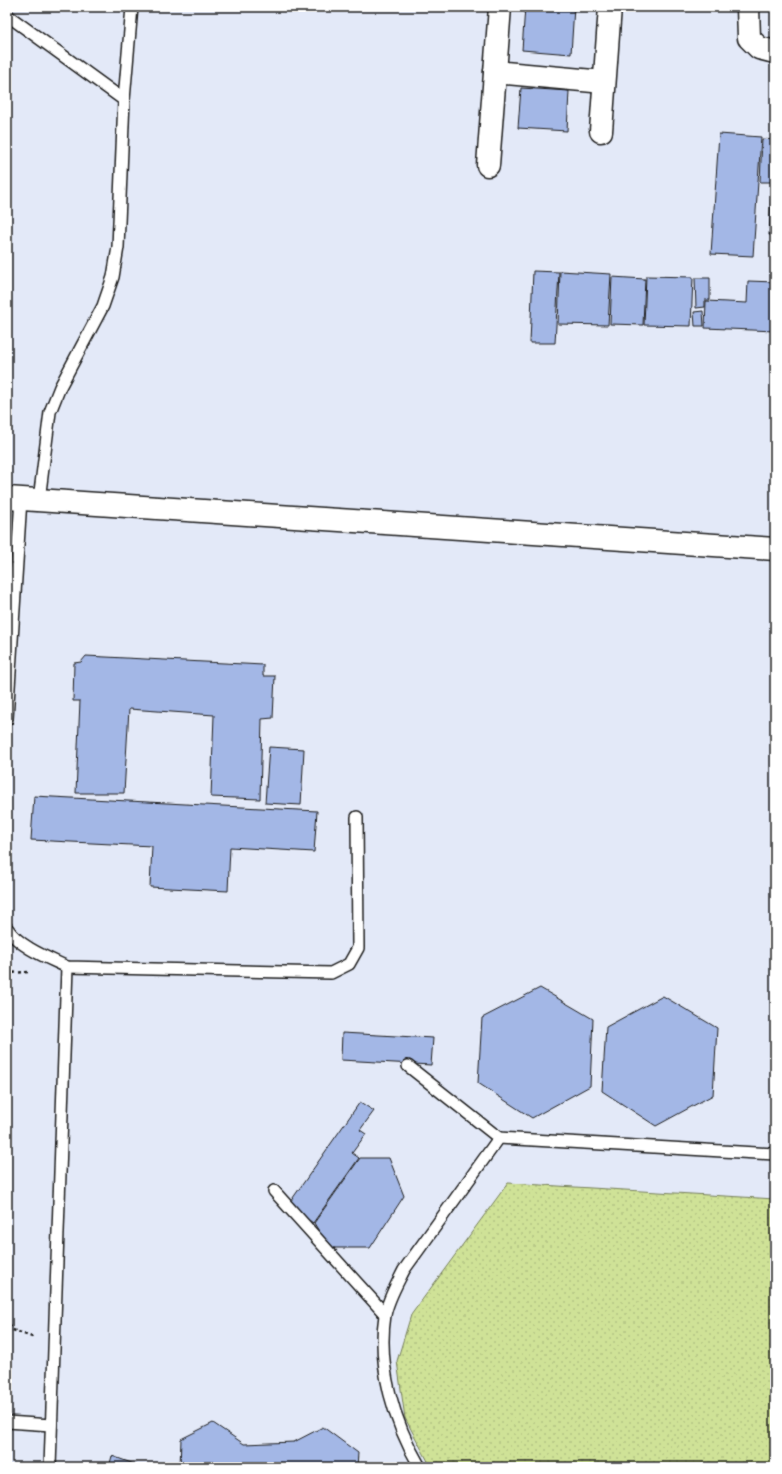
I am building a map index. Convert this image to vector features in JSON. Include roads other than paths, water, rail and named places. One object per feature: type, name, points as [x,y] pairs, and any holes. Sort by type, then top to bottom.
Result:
[{"type":"street","points":[[488,165],[500,7]]},
{"type":"street","points":[[601,131],[610,7]]},
{"type":"street","points":[[748,7],[750,38],[759,48],[775,52]]},
{"type":"street","points":[[495,72],[604,82]]},
{"type":"street","points":[[22,499],[775,549]]},
{"type":"lane","points":[[7,719],[22,499],[50,412],[60,387],[103,306],[113,277],[118,247],[124,100],[132,7]]},
{"type":"lane","points":[[7,15],[124,100]]},
{"type":"lane","points":[[7,928],[11,934],[32,950],[67,967],[331,973],[349,964],[358,948],[357,817]]},
{"type":"lane","points":[[50,1467],[67,967]]},
{"type":"lane","points":[[408,1066],[499,1138],[775,1154]]},
{"type":"lane","points":[[420,1467],[414,1457],[397,1417],[385,1377],[385,1314],[394,1290],[404,1270],[499,1138]]},
{"type":"lane","points":[[274,1191],[385,1314]]},
{"type":"lane","points":[[7,1422],[51,1424]]}]
